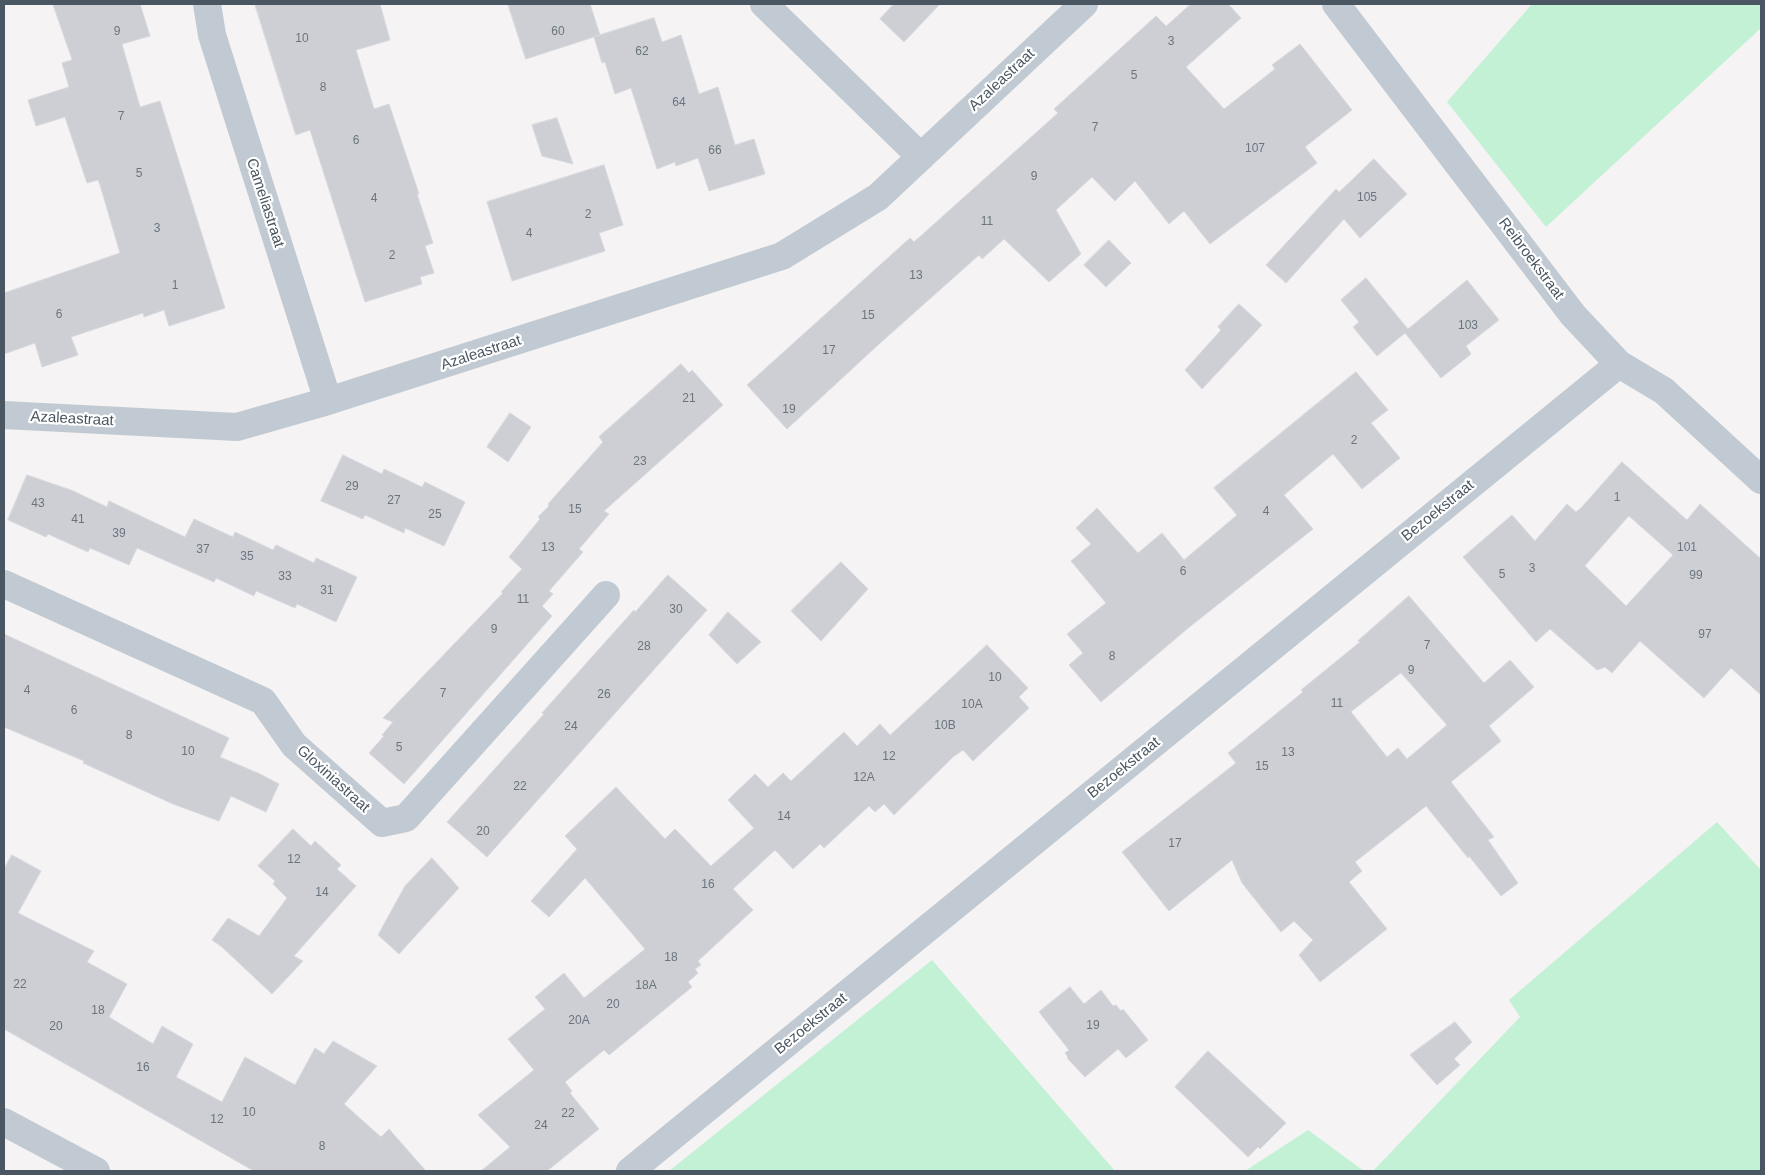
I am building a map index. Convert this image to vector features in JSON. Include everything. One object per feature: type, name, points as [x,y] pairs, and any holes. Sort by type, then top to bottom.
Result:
[{"type":"street","name":"Cameliastraat","points":[[207,4],[212,35],[328,401]]},
{"type":"street","points":[[764,4],[921,157]]},
{"type":"street","name":"Azaleastraat","points":[[4,415],[237,427],[328,401],[782,256],[878,197],[1084,4]]},
{"type":"street","name":"Reibroekstraat","points":[[1336,4],[1573,314],[1619,364],[1664,391],[1761,480]]},
{"type":"street","name":"Bezoekstraat","points":[[630,1171],[1619,364]]},
{"type":"street","name":"Gloxiniastraat","points":[[4,584],[263,701],[294,744],[382,823],[406,818],[606,595]]},
{"type":"street","points":[[4,1122],[96,1171]]},
{"type":"green space","points":[[1532,4],[1761,4],[1761,28],[1546,227],[1447,102]]},
{"type":"green space","points":[[1717,822],[1761,870],[1761,1171],[1373,1171],[1520,1017],[1509,1000]]},
{"type":"green space","points":[[932,960],[1115,1171],[669,1171]]},
{"type":"green space","points":[[1308,1130],[1364,1171],[1245,1171]]},
{"type":"building","points":[[53,4],[140,4],[150,36],[122,44],[140,107],[160,101],[225,308],[169,326],[164,310],[144,317],[143,313],[71,337],[78,355],[42,367],[35,343],[4,354],[4,293],[120,253],[98,180],[87,183],[65,117],[36,126],[28,100],[69,87],[62,63],[72,60]]},
{"type":"building","points":[[255,4],[380,4],[390,40],[356,50],[374,109],[389,104],[433,243],[425,246],[434,273],[420,277],[422,284],[365,302],[310,130],[296,135]]},
{"type":"building","points":[[508,4],[590,4],[600,35],[526,59]]},
{"type":"building","points":[[894,4],[940,4],[904,42],[880,19]]},
{"type":"building","points":[[1191,4],[1228,4],[1241,18],[1186,67],[1224,109],[1275,69],[1272,65],[1300,44],[1352,110],[1305,147],[1317,163],[1210,244],[1184,211],[1169,224],[1135,181],[1115,201],[1092,177],[1056,210],[1081,254],[1049,282],[1004,239],[982,259],[979,255],[787,429],[747,385],[910,238],[914,242],[1058,113],[1054,109],[1156,16],[1166,26]]},
{"type":"building","points":[[654,18],[662,42],[681,35],[699,94],[718,87],[735,145],[754,139],[765,174],[709,191],[698,158],[676,166],[675,162],[657,169],[631,88],[615,94],[605,62],[602,63],[594,37]]},
{"type":"building","points":[[557,118],[573,164],[542,156],[532,125]]},
{"type":"building","points":[[1374,159],[1407,194],[1360,238],[1344,219],[1286,283],[1266,265],[1336,189],[1339,192]]},
{"type":"building","points":[[604,165],[623,225],[599,233],[605,251],[512,281],[487,202]]},
{"type":"building","points":[[1109,240],[1131,263],[1106,287],[1084,265]]},
{"type":"building","points":[[1366,278],[1408,329],[1467,280],[1499,320],[1466,346],[1471,354],[1441,378],[1405,333],[1377,356],[1353,327],[1359,322],[1341,300]]},
{"type":"building","points":[[1239,304],[1262,325],[1202,389],[1185,370],[1221,330],[1218,327]]},
{"type":"building","points":[[681,364],[689,373],[692,370],[723,405],[604,511],[609,514],[579,549],[583,552],[549,591],[553,594],[542,606],[552,616],[404,784],[369,753],[393,722],[383,718],[503,593],[501,592],[522,569],[509,557],[540,519],[538,517],[549,506],[548,504],[603,442],[599,437]]},
{"type":"building","points":[[1356,372],[1388,410],[1371,423],[1400,458],[1362,489],[1333,454],[1284,495],[1313,529],[1187,629],[1101,702],[1069,665],[1083,653],[1067,634],[1106,603],[1071,561],[1091,544],[1076,528],[1097,508],[1138,553],[1162,533],[1184,560],[1237,515],[1214,488]]},
{"type":"building","points":[[510,413],[531,427],[508,462],[487,447]]},
{"type":"building","points":[[343,455],[382,474],[384,469],[422,487],[425,482],[465,502],[444,546],[405,528],[404,533],[365,515],[363,519],[321,501]]},
{"type":"building","points":[[1622,462],[1687,520],[1700,504],[1761,559],[1761,695],[1731,668],[1704,698],[1640,641],[1612,673],[1605,667],[1597,670],[1550,629],[1536,642],[1463,557],[1512,515],[1535,541],[1567,504],[1576,512]],"holes":[[[1629,516],[1673,555],[1626,606],[1585,566]]]},
{"type":"building","points":[[27,475],[71,490],[107,507],[109,501],[185,537],[194,519],[233,537],[235,532],[273,550],[276,545],[314,563],[316,558],[357,577],[336,622],[297,604],[295,608],[256,591],[254,596],[216,578],[214,582],[137,548],[129,565],[90,548],[88,552],[48,534],[46,537],[8,520]]},
{"type":"building","points":[[841,562],[868,589],[821,641],[791,611]]},
{"type":"building","points":[[668,575],[707,610],[487,857],[447,822],[544,714],[542,713],[599,649]]},
{"type":"building","points":[[1409,596],[1484,683],[1510,660],[1534,687],[1489,726],[1501,741],[1451,782],[1494,837],[1488,840],[1518,883],[1501,896],[1426,806],[1355,862],[1362,871],[1349,882],[1387,929],[1320,982],[1299,955],[1313,940],[1294,921],[1281,932],[1242,883],[1232,860],[1169,911],[1122,852],[1236,763],[1228,753],[1303,692],[1301,690],[1360,642],[1358,641]],"holes":[[[1401,673],[1447,725],[1407,759],[1398,748],[1387,757],[1351,712]]]},
{"type":"building","points":[[728,612],[761,642],[737,664],[709,635]]},
{"type":"building","points":[[4,634],[229,738],[220,757],[279,784],[266,812],[231,796],[219,821],[173,804],[83,763],[84,761],[4,727]]},
{"type":"building","points":[[987,645],[1028,688],[1019,697],[1029,708],[973,761],[963,750],[953,757],[894,815],[884,804],[875,812],[869,806],[824,848],[820,844],[793,869],[775,850],[733,889],[753,910],[698,961],[701,965],[695,969],[698,973],[688,982],[692,987],[609,1055],[604,1050],[565,1082],[572,1091],[570,1093],[599,1129],[547,1171],[481,1171],[510,1147],[478,1115],[534,1070],[508,1039],[545,1009],[535,997],[564,973],[584,998],[645,949],[585,878],[549,917],[531,901],[577,849],[565,836],[616,787],[665,839],[675,829],[711,866],[754,828],[728,800],[755,774],[768,787],[783,773],[791,781],[844,732],[857,746],[880,724],[890,735]]},
{"type":"building","points":[[293,829],[311,846],[315,841],[341,865],[337,869],[356,886],[294,956],[303,961],[272,994],[212,940],[228,918],[259,936],[287,898],[273,884],[275,881],[258,866]]},
{"type":"building","points":[[12,855],[41,871],[18,913],[94,951],[87,962],[127,984],[109,1017],[153,1044],[162,1026],[193,1044],[176,1077],[222,1102],[245,1057],[295,1085],[315,1048],[324,1054],[333,1041],[377,1066],[344,1104],[381,1137],[389,1129],[426,1171],[254,1171],[4,1029],[4,869]]},
{"type":"building","points":[[432,858],[459,888],[399,954],[378,935],[405,886]]},
{"type":"building","points":[[1070,987],[1084,1004],[1101,990],[1113,1006],[1116,1005],[1121,1011],[1123,1009],[1148,1040],[1126,1058],[1118,1049],[1085,1077],[1067,1058],[1065,1053],[1069,1050],[1039,1012]]},
{"type":"building","points":[[1455,1022],[1472,1042],[1454,1059],[1460,1065],[1437,1085],[1410,1055]]},
{"type":"building","points":[[1208,1051],[1286,1123],[1260,1149],[1258,1147],[1248,1157],[1175,1087]]}]
